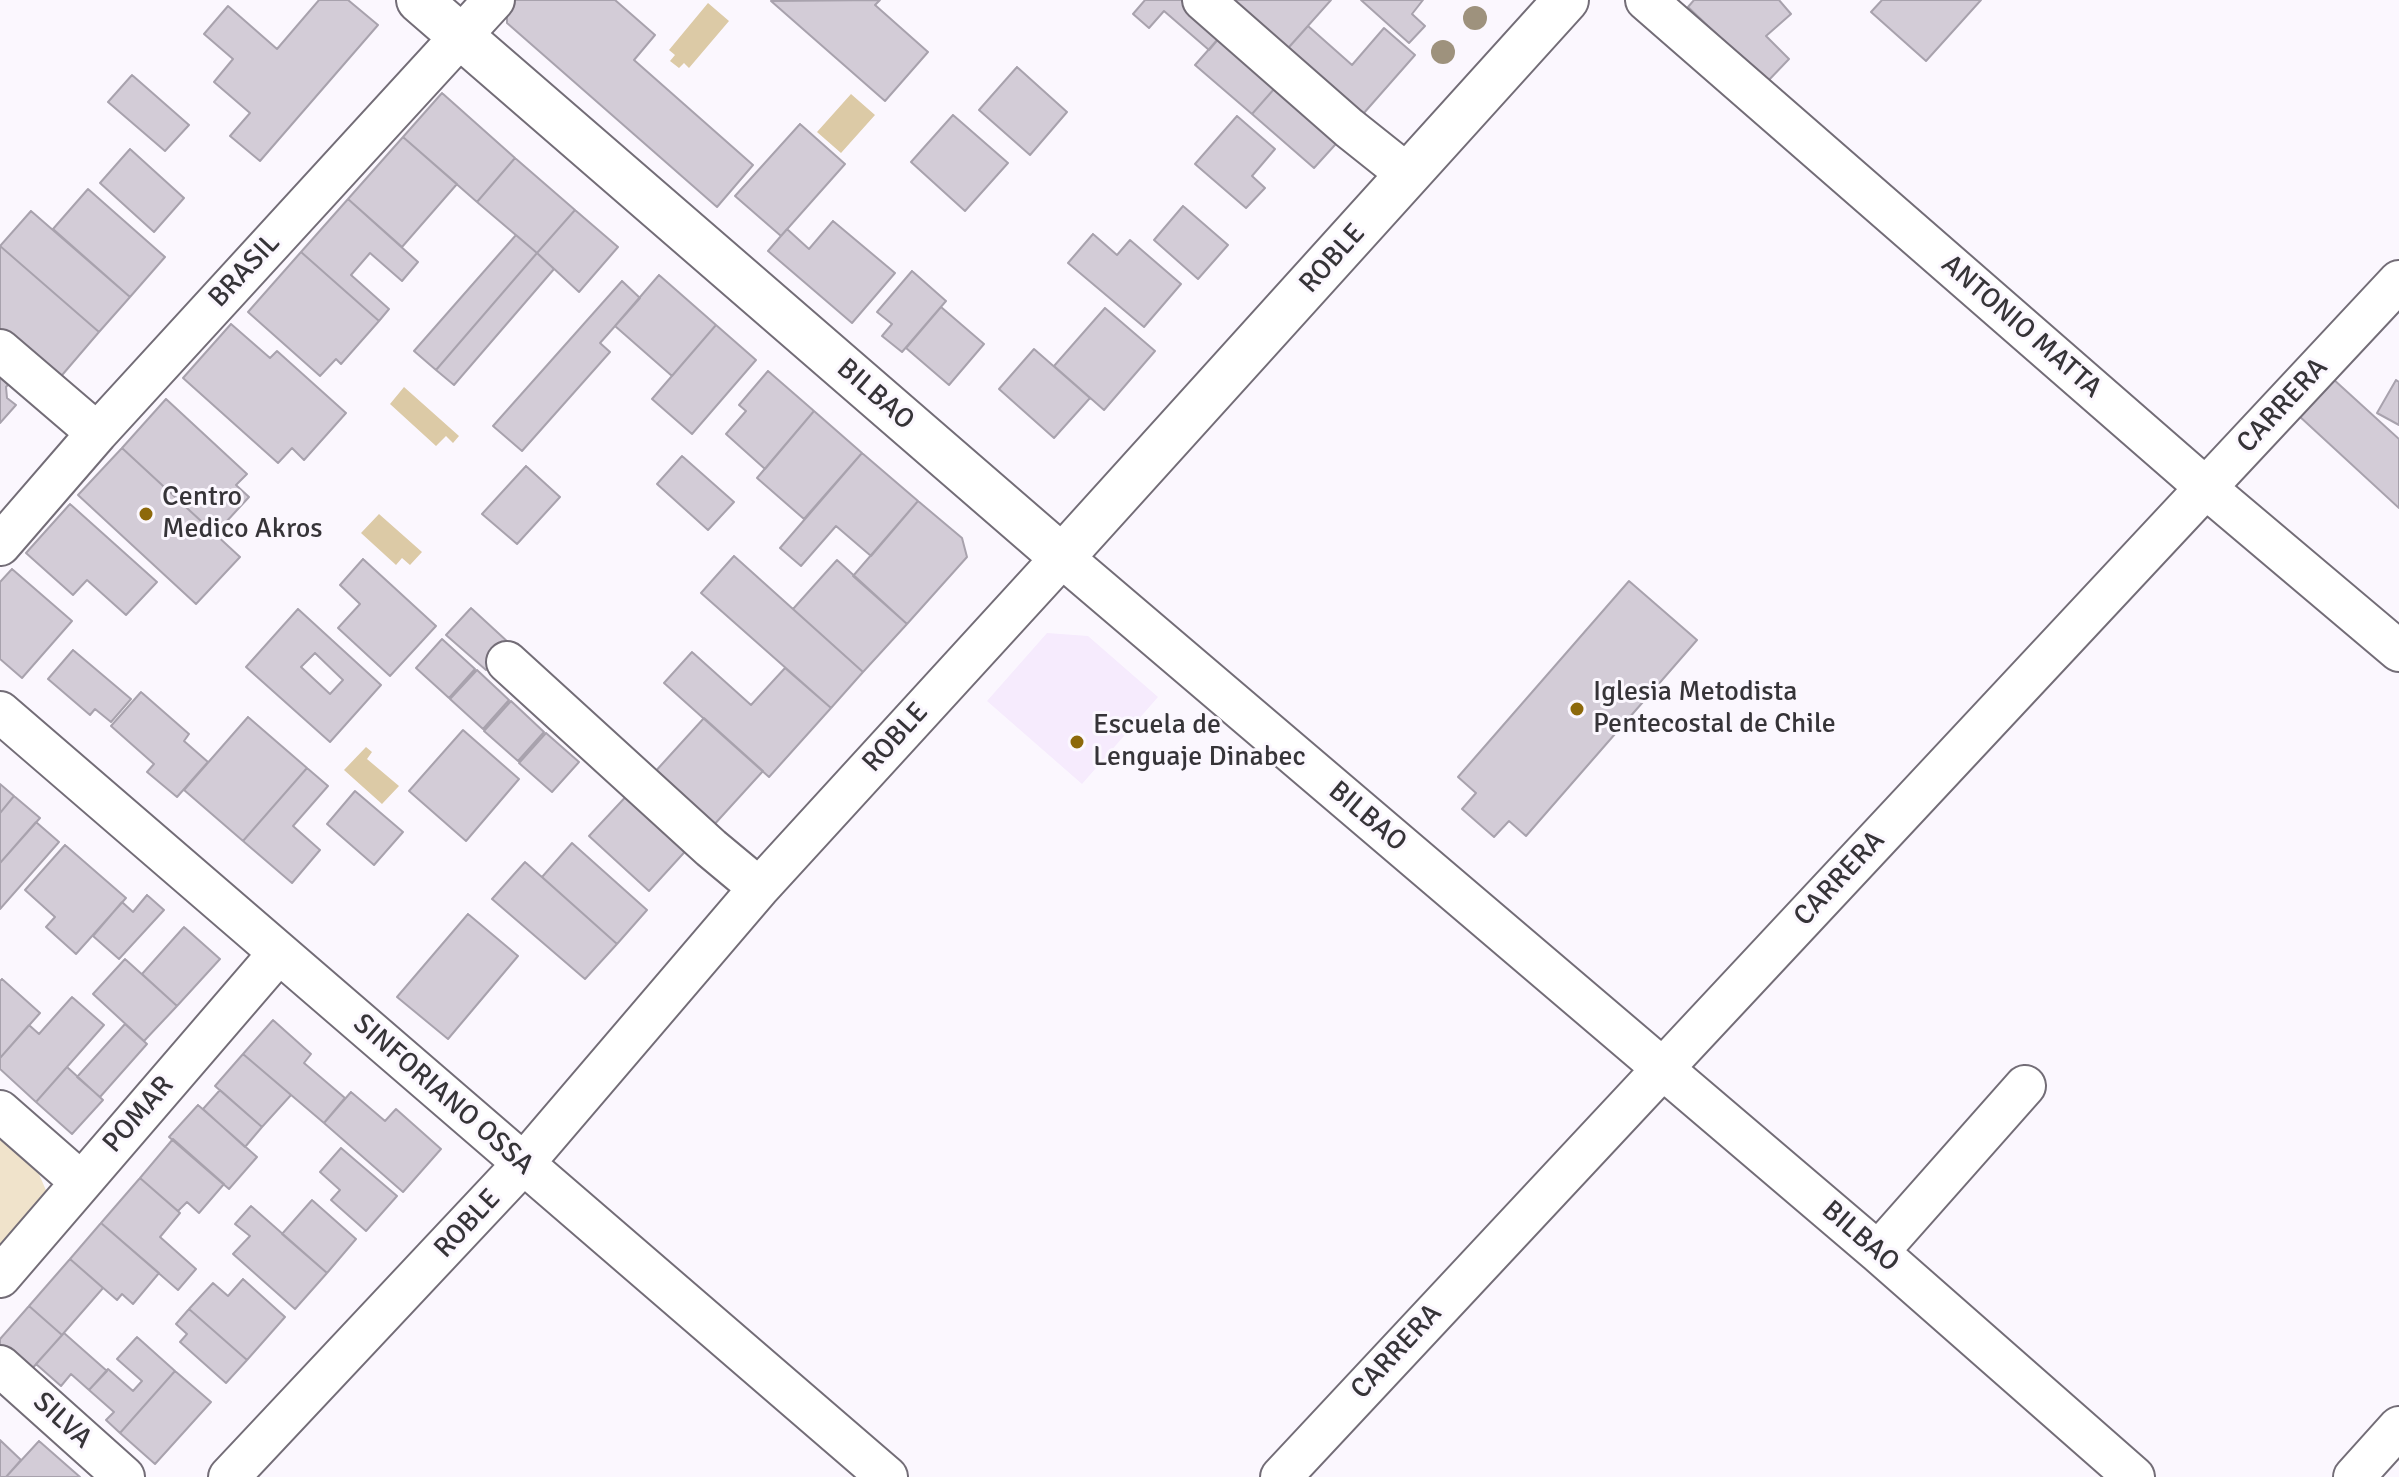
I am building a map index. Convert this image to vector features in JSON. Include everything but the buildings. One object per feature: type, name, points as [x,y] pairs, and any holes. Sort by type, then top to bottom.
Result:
[{"type":"main road","name":"BILBAO","points":[[419,0],[1062,557]]},
{"type":"main road","name":"ROBLE","points":[[1062,557],[1566,0]]},
{"type":"street","name":"BRASIL","points":[[0,545],[97,433],[494,0]]},
{"type":"street","points":[[1203,0],[1349,128],[1408,175]]},
{"type":"street","name":"ANTONIO MATTA","points":[[1646,0],[2206,488],[2399,651]]},
{"type":"street","name":"CARRERA","points":[[1281,1477],[2399,281]]},
{"type":"street","points":[[0,350],[97,433]]},
{"type":"street","name":"ROBLE","points":[[229,1477],[523,1164],[759,888],[1062,557]]},
{"type":"street","name":"BILBAO","points":[[1062,557],[1878,1252],[2134,1477]]},
{"type":"street","points":[[507,662],[759,888]]},
{"type":"street","name":"SINFORIANO OSSA","points":[[0,712],[887,1477]]},
{"type":"street","name":"POMAR","points":[[0,1277],[278,954]]},
{"type":"street","points":[[1878,1252],[2025,1086]]},
{"type":"street","points":[[0,1111],[81,1182]]},
{"type":"street","name":"SILVA","points":[[0,1366],[124,1477]]},
{"type":"street","points":[[2354,1477],[2399,1427]]},
{"type":"shaded area","points":[[708,3],[729,21],[689,68],[684,63],[679,68],[670,61],[675,55],[669,50]]},
{"type":"shaded area","points":[[851,94],[875,115],[841,153],[817,132]]},
{"type":"shaded area","points":[[404,387],[459,436],[453,443],[446,436],[436,446],[390,404]]},
{"type":"shaded area","points":[[379,514],[422,552],[410,565],[402,558],[396,565],[361,533]]},
{"type":"shaded area","name":"Escuela de Lenguaje Dinabec","points":[[1047,633],[1088,636],[1158,697],[1082,784],[987,701]]},
{"type":"shaded area","points":[[366,747],[372,752],[367,759],[399,786],[382,804],[344,770]]},
{"type":"shaded area","points":[[0,1139],[39,1174],[48,1195],[0,1248]]},
{"type":"place","name":"Centro Medico Akros","points":[[146,514]]},
{"type":"place","name":"Iglesia Metodista Pentecostal de Chile","points":[[1577,709]]},
{"type":"place","name":"Escuela de Lenguaje Dinabec","points":[[1077,742]]}]
